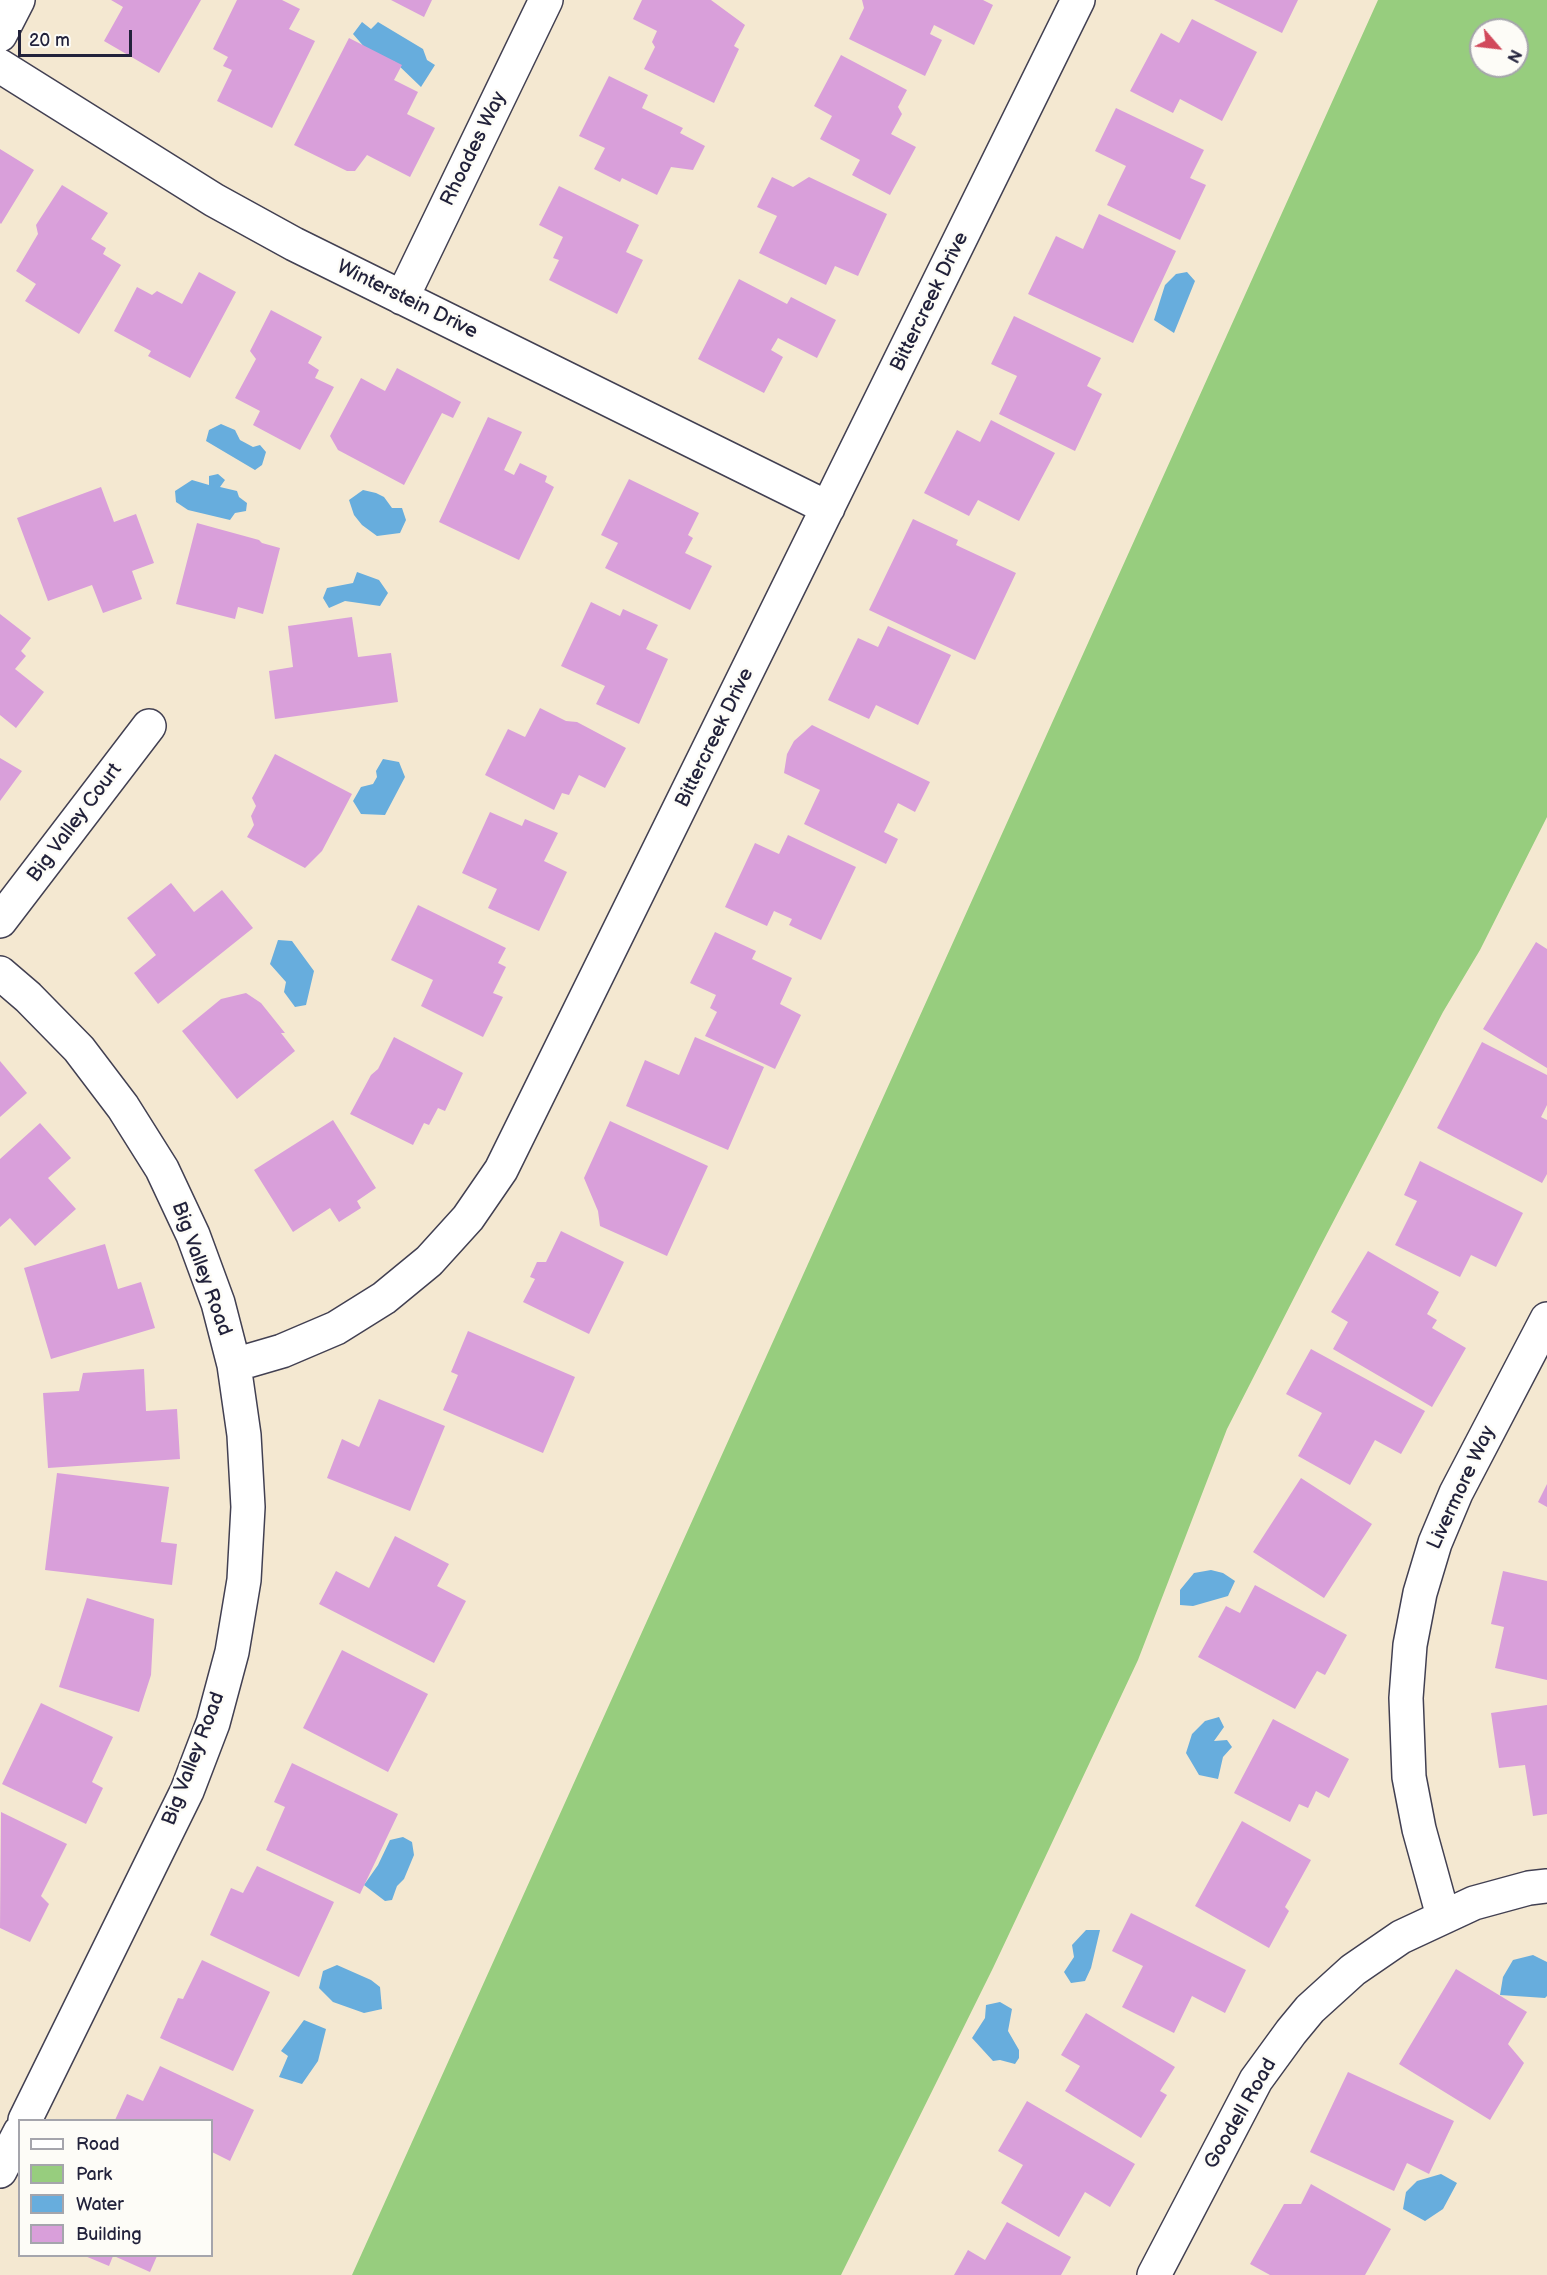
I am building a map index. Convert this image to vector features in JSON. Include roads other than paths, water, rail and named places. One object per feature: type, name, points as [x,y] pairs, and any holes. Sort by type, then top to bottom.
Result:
[{"type":"street","points":[[0,35],[18,0]]},
{"type":"street","name":"Rhoades Way","points":[[402,298],[546,0]]},
{"type":"street","name":"Bittercreek Drive","points":[[234,1365],[282,1351],[336,1328],[384,1298],[429,1261],[468,1218],[495,1180],[1078,0]]},
{"type":"street","name":"Winterstein Drive","points":[[0,66],[213,200],[294,244],[828,508]]},
{"type":"street","name":"Big Valley Court","points":[[0,921],[149,726]]},
{"type":"street","name":"Big Valley Road","points":[[0,973],[28,997],[79,1049],[123,1107],[162,1169],[197,1245],[218,1304],[234,1365],[244,1435],[248,1507],[244,1580],[232,1652],[213,1723],[187,1791],[26,2119]]},
{"type":"street","name":"Livermore Way","points":[[1443,1916],[1419,1829],[1409,1777],[1406,1698],[1410,1645],[1423,1582],[1435,1543],[1455,1493],[1547,1319]]},
{"type":"street","name":"Goodell Road","points":[[1154,2275],[1256,2080],[1291,2031],[1310,2009],[1353,1970],[1401,1937],[1474,1903],[1529,1888],[1547,1886]]},
{"type":"street","points":[[0,2171],[18,2136]]},
{"type":"water","points":[[362,22],[371,29],[378,22],[423,49],[427,60],[435,65],[421,87],[395,62],[366,49],[353,34]]},
{"type":"water","points":[[1187,272],[1195,281],[1174,333],[1154,320],[1165,285],[1176,274]]},
{"type":"water","points":[[221,424],[235,430],[240,440],[253,447],[260,445],[266,452],[262,465],[255,470],[206,441],[209,430]]},
{"type":"water","points":[[218,474],[225,480],[220,487],[237,491],[239,497],[247,503],[246,511],[235,513],[230,520],[188,510],[176,502],[175,491],[192,480],[209,485],[209,476]]},
{"type":"water","points":[[363,490],[384,497],[392,508],[402,508],[406,520],[400,533],[377,536],[362,525],[354,515],[349,500]]},
{"type":"water","points":[[357,572],[379,580],[388,593],[380,606],[345,601],[329,608],[323,598],[327,588],[353,583]]},
{"type":"water","points":[[383,759],[399,762],[405,777],[385,815],[361,814],[353,801],[361,787],[373,784],[377,777],[376,771]]},
{"type":"water","points":[[278,940],[292,941],[314,971],[306,1005],[295,1007],[284,992],[286,982],[270,964]]},
{"type":"water","points":[[1211,1570],[1223,1573],[1235,1581],[1228,1596],[1193,1606],[1180,1605],[1180,1590],[1194,1573]]},
{"type":"water","points":[[1219,1717],[1224,1727],[1214,1741],[1227,1740],[1232,1747],[1223,1757],[1218,1779],[1199,1775],[1186,1753],[1192,1734],[1205,1721]]},
{"type":"water","points":[[403,1837],[412,1842],[414,1855],[392,1900],[385,1901],[364,1885],[378,1865],[390,1840]]},
{"type":"water","points":[[1086,1930],[1100,1930],[1091,1968],[1085,1981],[1071,1983],[1064,1972],[1074,1957],[1072,1945]]},
{"type":"water","points":[[1533,1955],[1547,1962],[1547,1996],[1545,1998],[1500,1995],[1503,1977],[1513,1960]]},
{"type":"water","points":[[337,1965],[371,1980],[380,1987],[382,2009],[364,2013],[333,2002],[319,1988],[323,1971]]},
{"type":"water","points":[[1000,2002],[1012,2009],[1008,2031],[1019,2050],[1019,2058],[1015,2064],[1000,2060],[993,2061],[972,2038],[985,2018],[986,2005]]},
{"type":"water","points":[[304,2020],[326,2029],[318,2061],[302,2084],[279,2077],[288,2056],[281,2051]]},
{"type":"water","points":[[1441,2174],[1457,2183],[1443,2209],[1425,2221],[1403,2209],[1406,2192],[1417,2181]]}]
